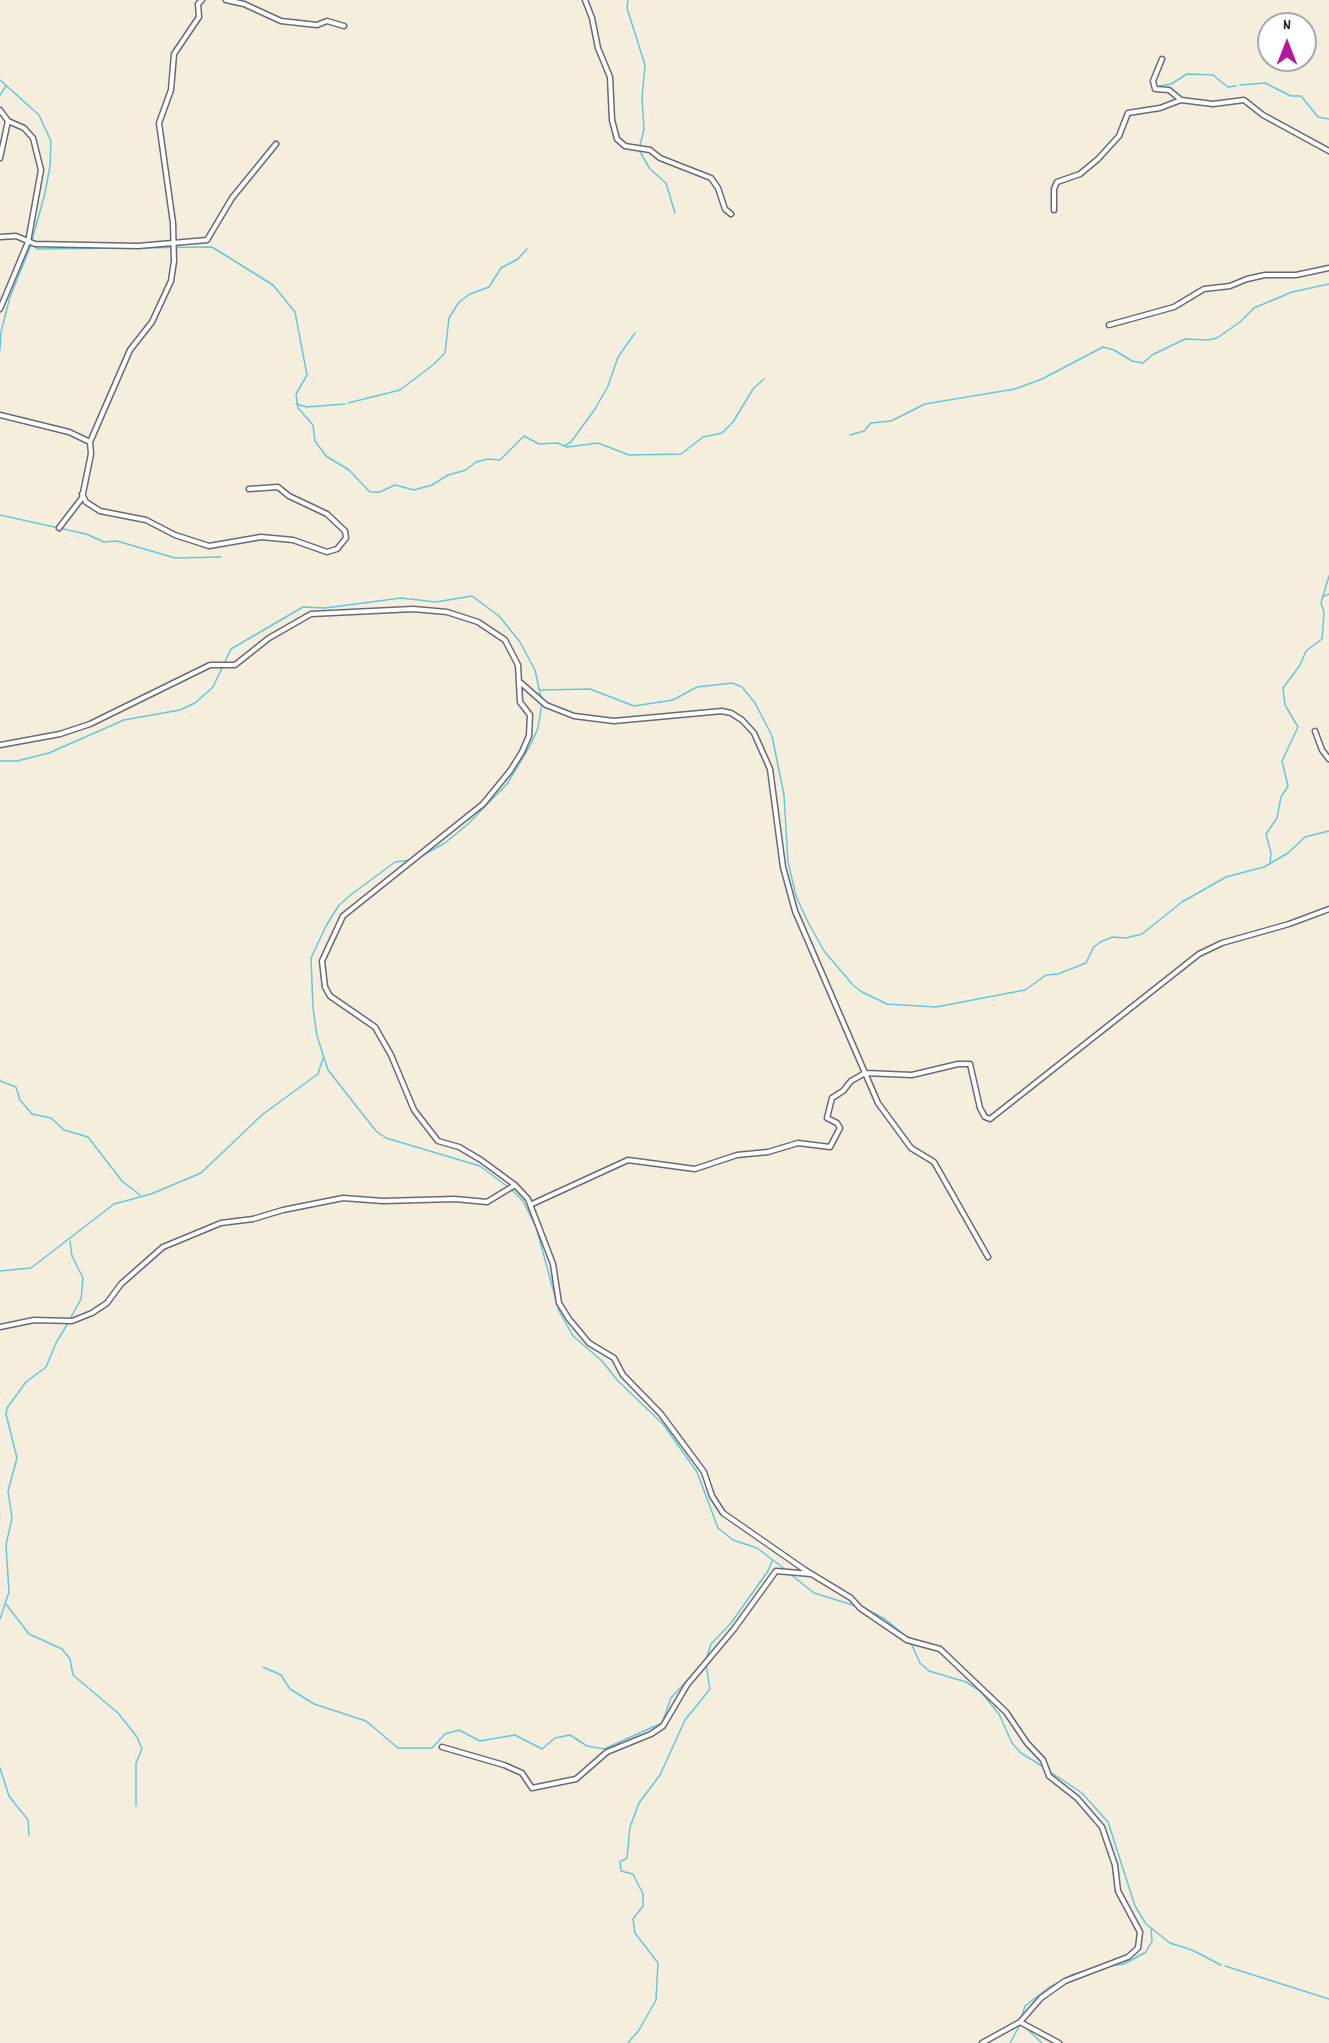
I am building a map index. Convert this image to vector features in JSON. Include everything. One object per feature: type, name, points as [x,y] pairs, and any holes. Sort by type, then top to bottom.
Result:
[{"type":"street","points":[[59,528],[82,494],[91,454],[90,442],[130,350],[152,322],[171,281],[174,261],[173,242],[167,173],[159,123],[171,90],[174,54],[199,16],[198,4],[202,0]]},
{"type":"street","points":[[226,0],[244,4],[280,21],[317,25],[327,21],[344,26]]},
{"type":"street","points":[[585,0],[592,18],[598,48],[610,77],[612,120],[617,139],[625,146],[650,150],[660,158],[711,178],[718,188],[725,209],[731,214]]},
{"type":"street","points":[[1162,59],[1153,87],[1157,90],[1169,90],[1181,100]]},
{"type":"street","points":[[1054,210],[1054,189],[1057,182],[1063,178],[1076,176],[1098,159],[1119,136],[1128,113],[1160,108],[1181,100],[1213,104],[1244,100],[1263,115],[1329,151]]},
{"type":"street","points":[[0,110],[8,121],[29,132],[40,159],[39,195],[28,242],[0,309]]},
{"type":"street","points":[[0,158],[8,121]]},
{"type":"street","points":[[0,237],[16,236],[35,244],[138,246],[173,242],[202,242],[211,236],[232,198],[276,144]]},
{"type":"street","points":[[1109,325],[1174,307],[1204,289],[1230,286],[1265,275],[1296,274],[1329,268]]},
{"type":"street","points":[[0,415],[69,432],[90,442]]},
{"type":"street","points":[[82,494],[86,502],[100,510],[146,520],[175,535],[209,546],[261,537],[293,540],[327,552],[337,549],[346,538],[345,531],[327,514],[289,496],[278,487],[249,489]]},
{"type":"street","points":[[0,745],[60,734],[90,724],[210,665],[235,665],[268,638],[311,614],[413,609],[467,617],[505,640],[518,665],[520,702],[530,716],[530,728],[525,744],[510,771],[489,798],[464,820],[349,908],[327,944],[321,969],[328,994],[375,1027],[391,1055],[414,1110],[438,1141],[459,1147],[515,1185],[531,1204],[554,1264],[559,1303],[574,1327],[596,1350],[614,1358],[627,1380],[662,1413],[704,1472],[712,1496],[723,1513],[851,1598],[860,1608],[907,1640],[940,1649],[1006,1712],[1027,1743],[1043,1760],[1049,1776],[1082,1803],[1104,1831],[1115,1865],[1118,1892],[1140,1932],[1140,1944],[1128,1958],[1065,1981],[1041,1998],[1020,2022],[982,2043]]},
{"type":"street","points":[[520,682],[546,705],[574,716],[623,721],[723,711],[731,712],[754,733],[770,769],[783,867],[795,911],[864,1073],[880,1107],[905,1141],[916,1153],[934,1162],[988,1257]]},
{"type":"street","points":[[1316,731],[1322,750],[1329,759]]},
{"type":"street","points":[[531,1204],[628,1160],[695,1169],[737,1155],[768,1152],[798,1143],[830,1148],[840,1128],[837,1123],[827,1118],[832,1098],[843,1092],[851,1081],[864,1073],[912,1075],[958,1065],[970,1065],[980,1108],[985,1117],[990,1119],[1198,954],[1329,909]]},
{"type":"street","points":[[0,1327],[38,1320],[72,1321],[92,1313],[107,1303],[124,1281],[163,1247],[221,1223],[253,1219],[283,1210],[343,1198],[383,1202],[455,1199],[487,1202],[515,1185]]},
{"type":"street","points":[[442,1747],[504,1765],[522,1773],[532,1788],[576,1779],[607,1752],[651,1734],[663,1726],[687,1685],[734,1629],[776,1571],[812,1574]]},
{"type":"street","points":[[1020,2022],[1059,2043]]},
{"type":"waterway","points":[[628,0],[627,8],[645,65],[642,98],[644,129],[640,146]]},
{"type":"waterway","points":[[1159,86],[1171,84],[1187,74],[1213,75],[1228,87],[1236,86]]},
{"type":"waterway","points":[[0,80],[39,115],[51,141],[50,166],[45,193],[32,240]]},
{"type":"waterway","points":[[1240,85],[1265,83],[1291,96],[1301,96],[1318,117],[1329,119]]},
{"type":"waterway","points":[[0,95],[6,86]]},
{"type":"waterway","points":[[640,152],[650,169],[666,183],[675,213]]},
{"type":"waterway","points":[[0,350],[1,332],[10,297],[31,245]]},
{"type":"waterway","points":[[35,246],[37,249],[212,247],[273,285],[295,312],[307,375],[296,394],[298,408],[313,425],[315,441],[326,456],[349,470],[370,492],[380,492],[395,485],[414,490],[432,485],[448,475],[466,470],[476,462],[488,459],[500,460],[524,436],[539,444],[557,443],[567,447],[598,443],[629,455],[681,454],[703,437],[722,433],[733,422],[753,389],[764,379]]},
{"type":"waterway","points":[[348,403],[400,390],[434,364],[445,353],[449,318],[459,302],[470,294],[489,287],[501,268],[518,259],[527,249]]},
{"type":"waterway","points":[[850,435],[864,431],[871,423],[891,421],[925,404],[1015,389],[1042,379],[1103,347],[1114,350],[1132,361],[1143,363],[1152,355],[1185,339],[1217,338],[1240,322],[1254,308],[1292,292],[1329,284]]},
{"type":"waterway","points":[[564,446],[571,442],[595,409],[608,386],[618,357],[635,333]]},
{"type":"waterway","points":[[296,404],[307,407],[345,404]]},
{"type":"waterway","points":[[0,515],[86,534],[104,542],[117,541],[175,558],[221,557]]},
{"type":"waterway","points":[[1270,864],[1271,853],[1266,834],[1277,818],[1281,797],[1288,786],[1282,761],[1298,727],[1285,705],[1283,688],[1300,665],[1306,651],[1322,639],[1324,612],[1321,603],[1329,576]]},
{"type":"waterway","points":[[1322,597],[1329,594]]},
{"type":"waterway","points":[[0,761],[17,761],[49,753],[124,720],[180,710],[195,703],[213,687],[231,649],[303,607],[325,608],[401,598],[436,602],[472,596],[499,616],[520,642],[535,670],[541,698]]},
{"type":"waterway","points":[[541,690],[590,689],[634,706],[673,700],[697,687],[732,683],[742,687],[755,703],[772,736],[784,795],[788,862],[796,896],[824,951],[853,985],[887,1004],[936,1007],[1025,990],[1046,975],[1058,974],[1086,963],[1093,948],[1100,942],[1113,937],[1126,938],[1142,934],[1182,902],[1226,877],[1264,867],[1288,853],[1305,837],[1329,831]]},
{"type":"waterway","points":[[416,859],[445,843],[468,824],[507,784],[538,728],[542,703]]},
{"type":"waterway","points":[[412,860],[395,862],[352,894],[339,905],[326,926],[311,958],[313,1008],[317,1036],[328,1070],[376,1131],[386,1138],[480,1166],[508,1187]]},
{"type":"waterway","points":[[0,1271],[31,1268],[114,1204],[151,1194],[201,1173],[263,1114],[318,1074],[323,1058]]},
{"type":"waterway","points":[[0,1081],[16,1087],[20,1100],[32,1114],[51,1118],[64,1130],[88,1137],[122,1181],[140,1195]]},
{"type":"waterway","points":[[512,1190],[523,1201],[536,1227],[559,1311],[573,1336],[602,1361],[618,1381],[663,1424],[697,1472],[718,1528],[733,1540],[757,1548],[786,1570]]},
{"type":"waterway","points":[[70,1241],[72,1256],[83,1278],[81,1299],[70,1319]]},
{"type":"waterway","points":[[0,1619],[9,1592],[6,1545],[12,1518],[8,1491],[17,1458],[6,1414],[7,1408],[26,1382],[46,1367],[68,1323]]},
{"type":"waterway","points":[[706,1660],[711,1644],[731,1623],[768,1571],[772,1561]]},
{"type":"waterway","points":[[789,1573],[814,1593],[856,1606]]},
{"type":"waterway","points":[[6,1604],[29,1634],[62,1649],[70,1659],[73,1675],[118,1713],[137,1737],[142,1749],[136,1763],[136,1806]]},
{"type":"waterway","points":[[864,1608],[885,1619],[909,1639]]},
{"type":"waterway","points":[[911,1643],[920,1663],[929,1671],[966,1682],[980,1691],[999,1714],[1012,1743],[1021,1753],[1045,1768]]},
{"type":"waterway","points":[[263,1667],[281,1675],[290,1689],[314,1704],[366,1721],[398,1748],[432,1748],[445,1734],[459,1730],[480,1741],[515,1735],[542,1749],[555,1738],[570,1735],[587,1746],[604,1749],[662,1723],[671,1698],[703,1663]]},
{"type":"waterway","points":[[628,2043],[639,2030],[656,2000],[658,1963],[635,1933],[633,1919],[643,1906],[643,1894],[633,1874],[621,1871],[620,1862],[627,1858],[630,1827],[639,1803],[660,1775],[685,1720],[710,1689],[706,1665]]},
{"type":"waterway","points":[[0,1768],[9,1796],[28,1820],[29,1835]]},
{"type":"waterway","points":[[1049,1771],[1082,1793],[1108,1822],[1135,1906],[1146,1924],[1170,1943],[1192,1950],[1221,1965]]},
{"type":"waterway","points":[[1108,1966],[1124,1964],[1146,1952],[1152,1941],[1151,1928]]},
{"type":"waterway","points":[[1225,1966],[1329,1999]]},
{"type":"waterway","points":[[1022,2016],[1025,2006],[1048,1988],[1074,1974],[1089,1970]]},
{"type":"waterway","points":[[1010,2043],[1021,2023]]},
{"type":"waterway","points":[[1023,2025],[1042,2043]]}]
